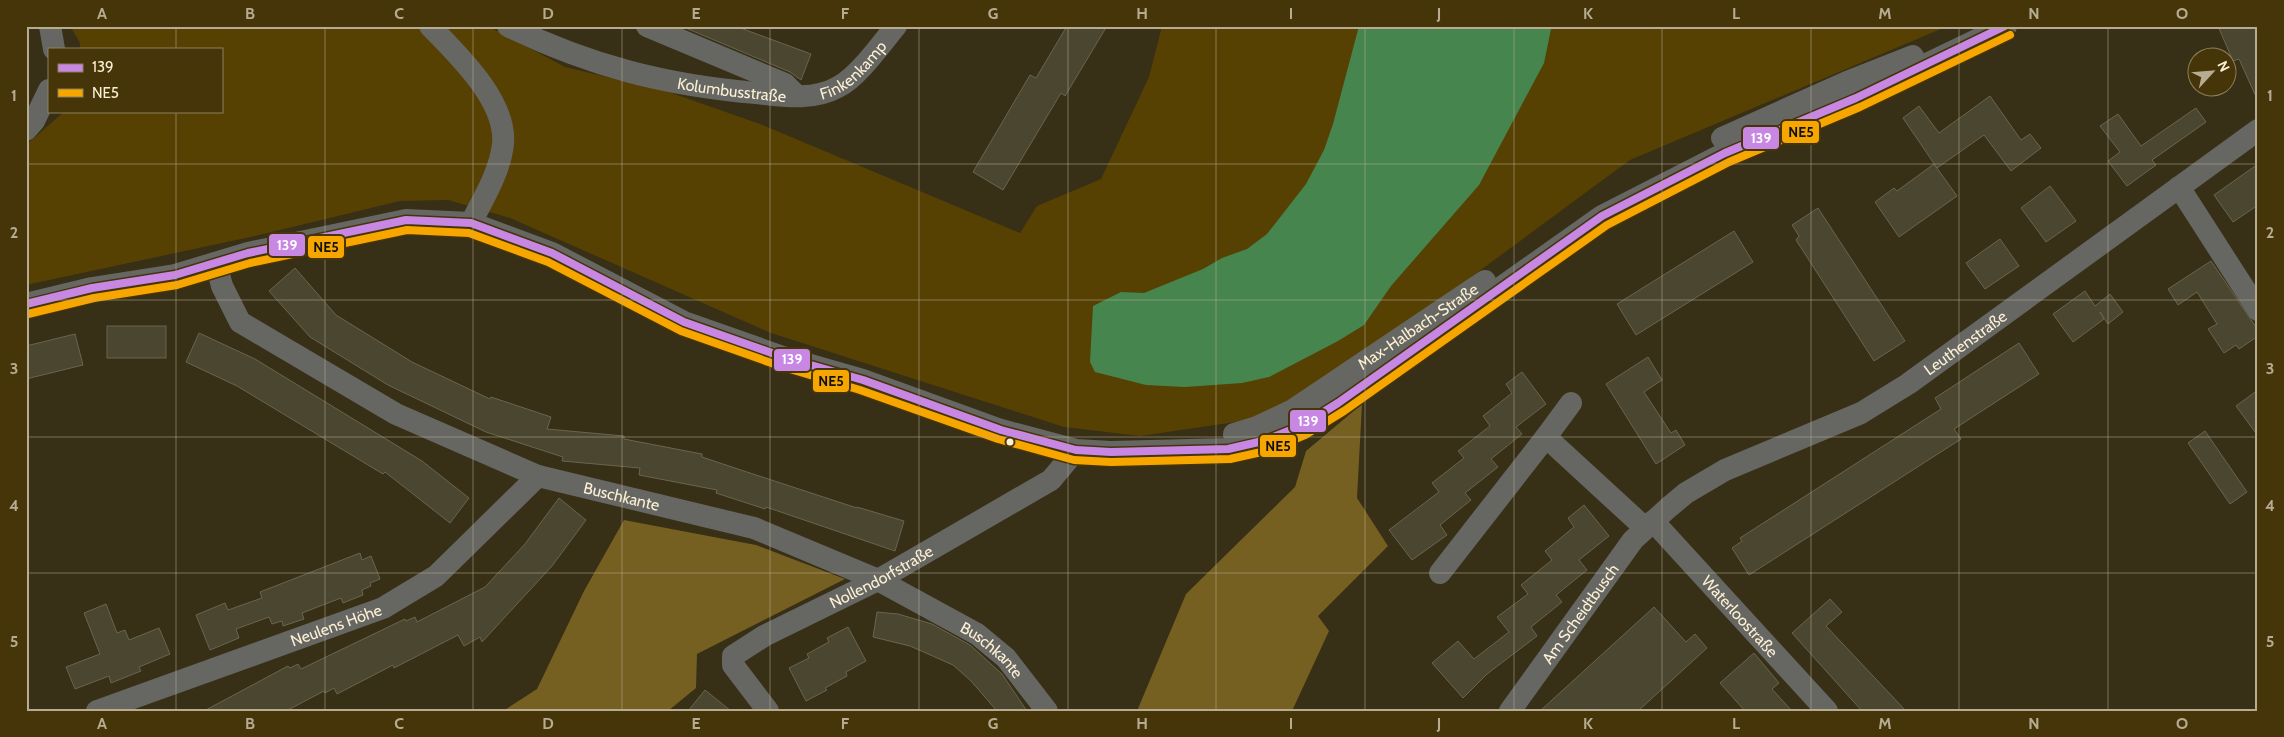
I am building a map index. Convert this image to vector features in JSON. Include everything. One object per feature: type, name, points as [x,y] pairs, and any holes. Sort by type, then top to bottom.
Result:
[{"type":"street","points":[[50,26],[54,48]]},
{"type":"street","points":[[430,26],[475,77],[498,111],[503,129],[498,163],[472,223]]},
{"type":"street","name":"Kolumbusstraße","points":[[508,26],[570,54],[676,84],[798,97]]},
{"type":"street","name":"Kolumbusstraße","points":[[647,26],[785,84],[798,97]]},
{"type":"street","name":"Finkenkamp","points":[[798,97],[819,94],[839,87],[865,63],[896,26]]},
{"type":"street","name":"Max-Halbach-Straße","points":[[1190,448],[1256,427],[1293,410],[1593,207],[1717,140],[1847,82],[1990,26]]},
{"type":"street","name":"Max-Halbach-Straße","points":[[26,304],[92,288],[175,276],[248,253],[406,220],[472,223],[552,253],[684,322],[783,358],[863,380],[1001,430],[1076,450],[1111,452],[1190,448],[1228,449],[1263,441],[1301,426],[1338,403],[1602,216],[1725,153],[1856,98],[2006,26]]},
{"type":"street","points":[[26,130],[34,121],[48,92]]},
{"type":"street","name":"Leuthenstraße","points":[[1649,524],[1686,493],[1725,470],[1861,413],[1908,384],[2258,130]]},
{"type":"street","points":[[2179,187],[2258,310]]},
{"type":"street","name":"Buschkante","points":[[216,263],[222,286],[240,322],[396,414],[538,476],[754,528],[878,580],[977,634],[1006,658],[1047,711]]},
{"type":"street","points":[[1440,573],[1571,403]]},
{"type":"street","name":"Waterloostraße","points":[[1546,437],[1649,524],[1827,711]]},
{"type":"street","name":"Nollendorfstraße","points":[[768,711],[733,665],[733,656],[764,636],[878,580],[1051,480],[1076,450]]},
{"type":"street","name":"Neulens Höhe","points":[[97,711],[383,608],[436,576],[538,476]]},
{"type":"street","name":"Am Scheidtbusch","points":[[1510,711],[1633,540],[1649,524]]},
{"type":"shaded area","points":[[70,26],[488,26],[565,67],[666,91],[760,124],[1020,233],[1037,206],[1101,179],[1149,77],[1162,26],[1948,26],[1630,160],[1284,415],[1140,436],[1064,427],[771,333],[510,218],[448,200],[400,201],[255,236],[26,285],[26,145],[64,112],[222,112],[222,48],[80,48],[80,43]]},
{"type":"shaded area","points":[[1359,26],[1550,26],[1551,29],[1544,63],[1479,185],[1391,286],[1364,325],[1338,341],[1269,377],[1242,383],[1185,387],[1146,385],[1095,372],[1090,362],[1093,306],[1121,292],[1144,293],[1203,269],[1222,258],[1247,249],[1267,234],[1306,184],[1324,150],[1333,124]]},
{"type":"shaded area","points":[[1362,404],[1357,498],[1388,546],[1318,616],[1329,631],[1292,711],[1137,711],[1186,594],[1295,487],[1306,451]]},
{"type":"shaded area","points":[[624,520],[756,545],[845,579],[697,654],[696,688],[668,711],[503,711],[537,689],[584,591]]},
{"type":"building","points":[[681,26],[735,26],[811,54],[801,80],[790,72]]},
{"type":"building","points":[[1067,26],[1107,26],[1065,96],[1061,93],[1003,190],[973,172],[1030,75],[1036,78]]},
{"type":"building","points":[[2218,26],[2258,26],[2258,101],[2239,59],[2236,60],[2236,48],[2227,48]]},
{"type":"building","points":[[1990,96],[2021,140],[2030,134],[2041,148],[2011,171],[1984,135],[1937,168],[1903,118],[1919,106],[1939,133]]},
{"type":"building","points":[[2196,108],[2206,122],[2152,160],[2156,165],[2127,186],[2108,161],[2120,152],[2100,126],[2118,114],[2141,146]]},
{"type":"building","points":[[1934,164],[1957,196],[1899,237],[1875,202],[1894,188],[1897,191]]},
{"type":"building","points":[[2258,164],[2258,205],[2233,222],[2214,195]]},
{"type":"building","points":[[2050,186],[2076,221],[2046,242],[2021,208]]},
{"type":"building","points":[[1818,208],[1905,341],[1874,361],[1796,240],[1799,236],[1792,225]]},
{"type":"building","points":[[1734,231],[1753,262],[1636,335],[1617,304]]},
{"type":"building","points":[[2000,239],[2019,266],[1985,289],[1966,263]]},
{"type":"building","points":[[2211,261],[2258,330],[2258,336],[2239,349],[2236,345],[2224,353],[2208,329],[2217,324],[2197,292],[2178,305],[2168,289]]},
{"type":"building","points":[[295,268],[336,315],[412,362],[490,399],[491,397],[551,417],[547,429],[624,436],[624,439],[702,454],[702,457],[750,473],[857,508],[904,521],[895,551],[766,507],[765,509],[716,493],[717,490],[639,475],[640,468],[562,461],[563,457],[486,432],[388,385],[310,337],[269,291]]},
{"type":"building","points":[[2085,291],[2095,306],[2110,294],[2123,312],[2108,324],[2100,312],[2104,319],[2073,342],[2053,314]]},
{"type":"building","points":[[107,326],[166,326],[166,358],[107,358]]},
{"type":"building","points":[[199,333],[255,359],[422,461],[469,498],[450,523],[385,472],[383,474],[237,386],[186,362]]},
{"type":"building","points":[[75,334],[83,365],[26,379],[26,346]]},
{"type":"building","points":[[2019,343],[2039,374],[1954,429],[1961,439],[1749,575],[1732,548],[1742,541],[1740,538],[1941,409],[1935,398]]},
{"type":"building","points":[[1648,357],[1662,380],[1644,392],[1671,433],[1676,430],[1685,445],[1656,464],[1606,384]]},
{"type":"building","points":[[1522,372],[1546,404],[1516,427],[1522,434],[1491,459],[1498,467],[1465,493],[1471,500],[1440,525],[1447,535],[1412,560],[1389,530],[1439,492],[1432,483],[1464,458],[1458,451],[1490,426],[1483,416],[1512,393],[1506,384]]},
{"type":"building","points":[[2258,390],[2258,436],[2236,406]]},
{"type":"building","points":[[2205,431],[2247,492],[2230,504],[2188,443]]},
{"type":"building","points":[[559,498],[586,520],[552,566],[482,642],[480,637],[464,646],[458,635],[394,668],[393,665],[337,694],[334,688],[325,693],[324,691],[286,711],[204,711],[288,666],[290,668],[298,664],[301,669],[405,619],[406,621],[415,617],[417,622],[485,587],[525,544]]},
{"type":"building","points":[[1584,505],[1609,536],[1579,560],[1587,570],[1556,595],[1562,602],[1531,627],[1537,636],[1487,674],[1463,698],[1432,663],[1458,641],[1474,659],[1509,632],[1497,617],[1528,594],[1521,585],[1552,560],[1545,551],[1574,527],[1568,518]]},
{"type":"building","points":[[360,553],[362,560],[371,556],[380,579],[370,583],[371,586],[362,590],[363,595],[343,603],[341,598],[302,613],[304,619],[283,626],[282,621],[272,624],[269,617],[236,629],[239,638],[210,650],[196,615],[225,603],[228,610],[262,598],[260,592]]},
{"type":"building","points":[[1830,599],[1842,612],[1826,626],[1906,711],[1862,711],[1792,633]]},
{"type":"building","points":[[106,604],[117,633],[125,630],[129,640],[159,628],[170,654],[139,667],[141,671],[111,683],[109,676],[75,689],[66,667],[100,654],[84,613]]},
{"type":"building","points":[[1654,607],[1686,642],[1695,634],[1707,648],[1638,711],[1540,711]]},
{"type":"building","points":[[877,612],[898,614],[932,624],[970,645],[1002,674],[1027,711],[997,711],[971,681],[953,665],[910,646],[873,637]]},
{"type":"building","points":[[848,627],[866,661],[846,672],[847,676],[825,688],[827,690],[806,701],[789,668],[809,658],[807,654],[829,642],[827,638]]},
{"type":"building","points":[[1754,653],[1779,683],[1772,689],[1792,711],[1745,711],[1720,683]]},
{"type":"building","points":[[705,690],[731,711],[688,711]]},
{"type":"transit line","name":"139","points":[[26,304],[92,288],[175,275],[248,253],[406,220],[471,223],[552,253],[684,322],[783,357],[863,380],[1001,430],[1076,450],[1111,452],[1228,449],[1263,441],[1301,426],[1338,403],[1602,216],[1725,153],[1856,98],[2005,26]]},
{"type":"transit line","name":"NE5","points":[[28,314],[94,298],[177,285],[250,263],[407,230],[469,233],[548,262],[681,331],[780,366],[860,390],[998,439],[1074,460],[1111,462],[1230,459],[1266,451],[1305,435],[1344,411],[1607,225],[1729,162],[1860,107],[2010,35]]}]
